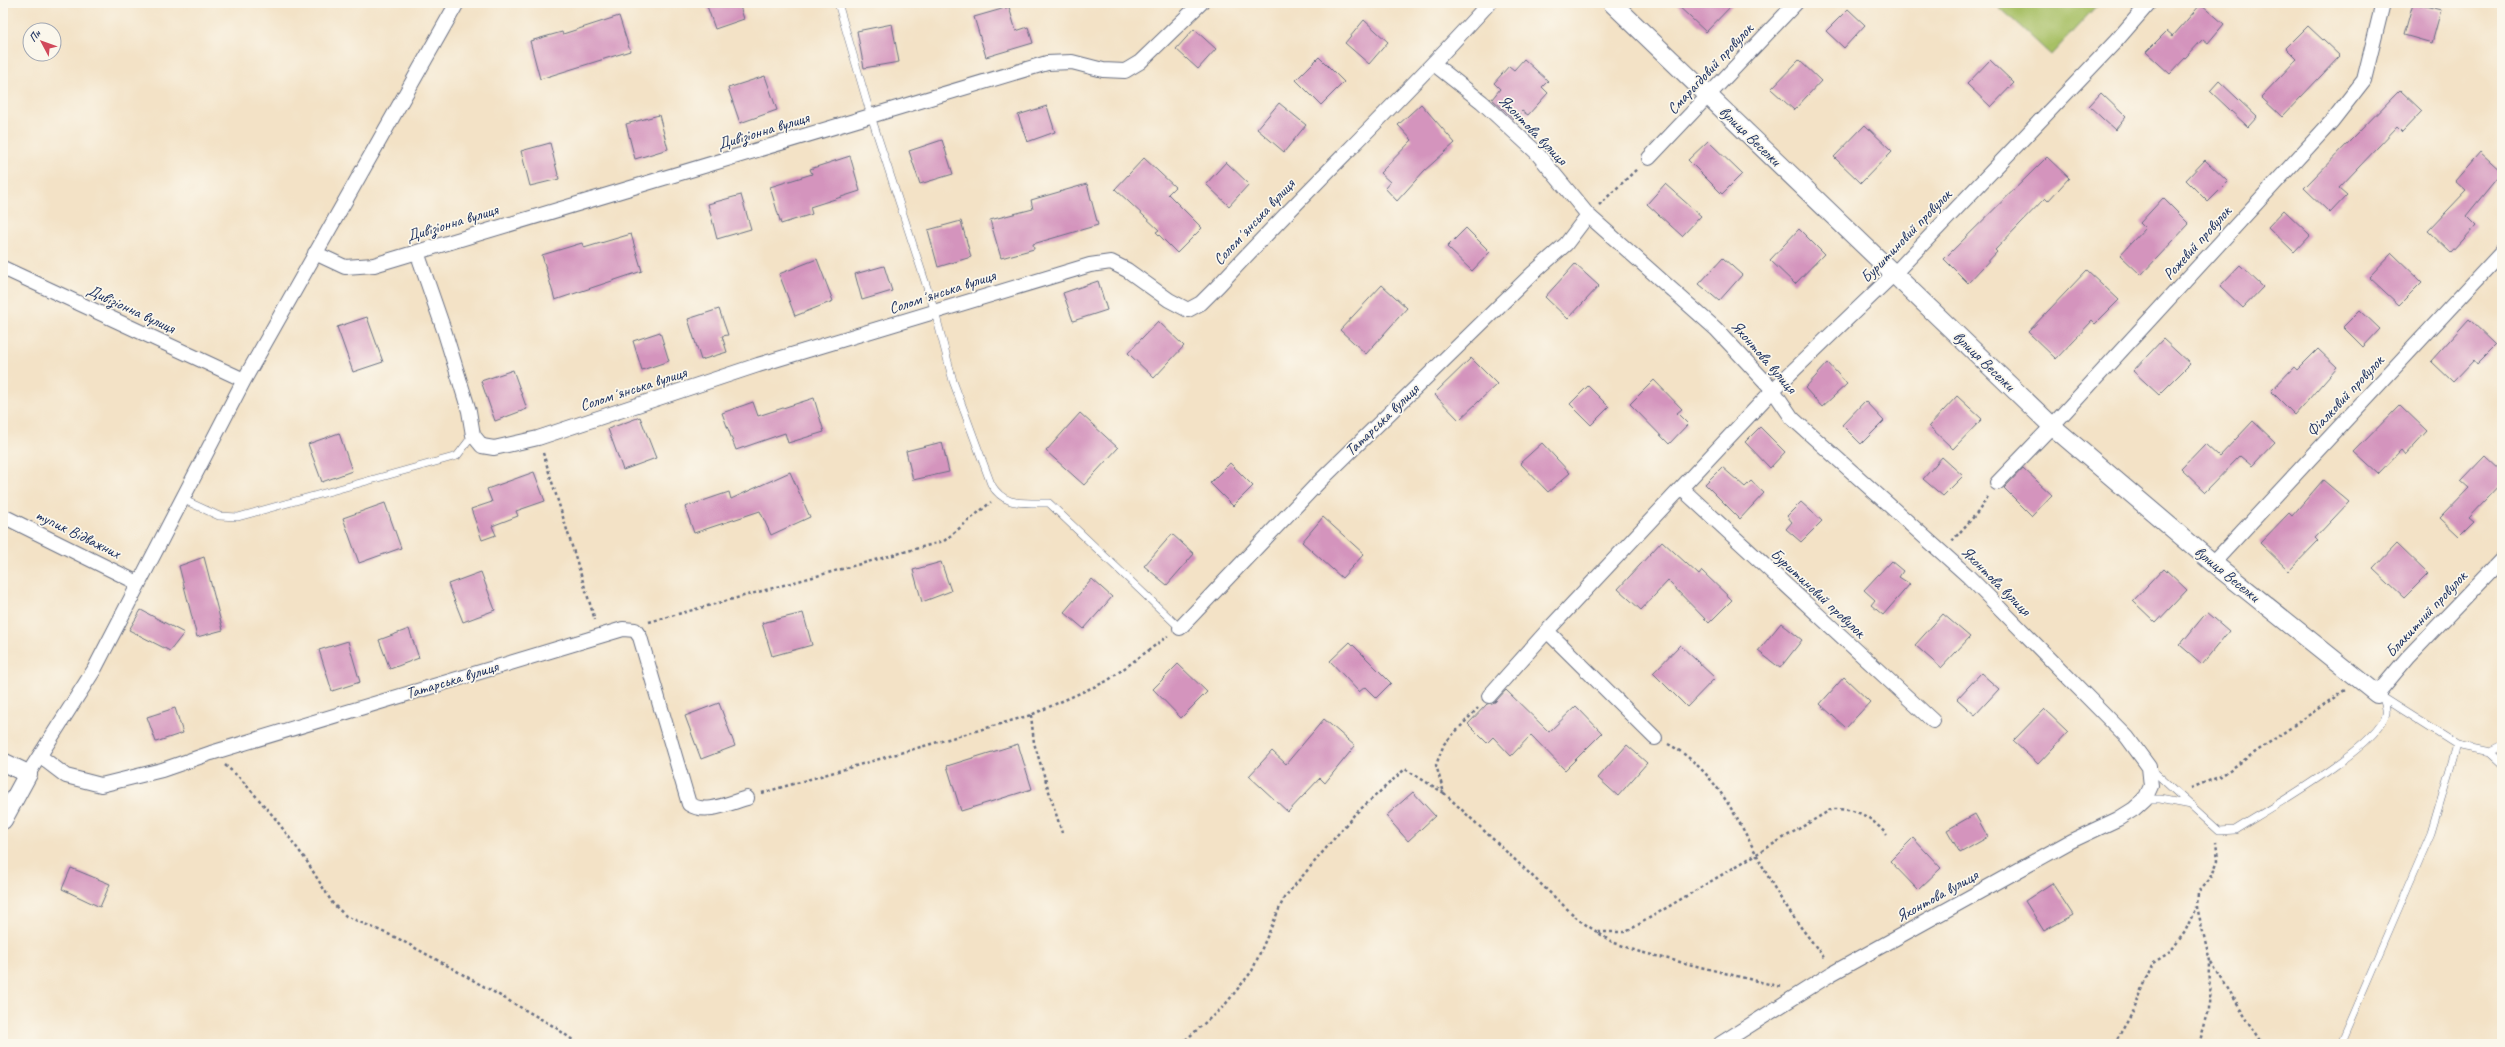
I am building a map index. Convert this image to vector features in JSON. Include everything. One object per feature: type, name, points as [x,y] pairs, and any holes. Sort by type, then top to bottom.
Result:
[{"type":"street","points":[[3,820],[28,774],[41,756],[94,670],[244,380],[457,3]]},
{"type":"street","name":"Дивізіонна вулиця","points":[[315,253],[345,267],[374,265],[1047,63],[1072,62],[1103,70],[1125,71],[1140,62],[1201,3]]},
{"type":"street","name":"Соломʼянська вулиця","points":[[473,435],[482,446],[494,448],[538,438],[758,365],[935,312],[1041,278],[1111,262],[1127,270],[1169,300],[1188,310],[1206,298],[1351,146],[1434,64],[1489,3]]},
{"type":"street","name":"вулиця Веселки","points":[[1612,3],[1708,97],[2052,426],[2213,563],[2380,696]]},
{"type":"street","name":"Смарагдовий провулок","points":[[1648,158],[1708,97],[1796,3]]},
{"type":"street","name":"Бурштиновий провулок","points":[[1489,696],[1547,631],[1773,390],[1894,274],[2117,40],[2149,3]]},
{"type":"street","name":"Рожевий провулок","points":[[1997,483],[2052,426],[2332,121],[2364,80],[2383,3]]},
{"type":"street","name":"Яхонтова вулиця","points":[[1434,64],[1482,102],[1536,152],[1588,215],[1716,329],[1773,390],[1792,418],[1942,552],[2127,737],[2149,767]]},
{"type":"street","name":"Татарська вулиця","points":[[1180,628],[1318,483],[1532,274],[1566,244],[1588,215]]},
{"type":"street","points":[[417,252],[445,333],[469,411],[473,435]]},
{"type":"street","name":"Фіалковий провулок","points":[[2213,563],[2502,252]]},
{"type":"street","name":"Дивізіонна вулиця","points":[[3,268],[244,380]]},
{"type":"street","name":"Бурштиновий провулок","points":[[1681,488],[1933,721]]},
{"type":"street","name":"тупик Відважних","points":[[3,516],[138,583]]},
{"type":"street","name":"Блакитний провулок","points":[[2380,696],[2408,657],[2502,559]]},
{"type":"street","points":[[624,629],[635,630],[640,637],[689,804],[695,808],[709,809],[748,798]]},
{"type":"street","name":"Татарська вулиця","points":[[41,756],[66,776],[100,785],[162,770],[210,753],[624,629]]},
{"type":"street","points":[[1547,631],[1655,738]]},
{"type":"street","points":[[3,762],[28,774]]},
{"type":"street","points":[[2145,799],[2151,786],[2149,767]]},
{"type":"street","name":"Яхонтова вулиця","points":[[1720,1044],[1835,972],[2071,841],[2118,819],[2145,799]]},
{"type":"lane","points":[[838,3],[871,116],[935,312],[953,381],[991,484],[998,496],[1009,502],[1049,502],[1180,628]]},
{"type":"lane","points":[[182,499],[218,516],[238,517],[457,456],[473,435]]},
{"type":"lane","points":[[2149,767],[2219,831],[2235,830],[2354,753],[2379,728],[2386,713],[2380,696]]},
{"type":"lane","points":[[2380,696],[2457,745],[2490,752],[2502,763]]},
{"type":"lane","points":[[2340,1044],[2431,833],[2457,745]]},
{"type":"lane","points":[[2490,752],[2502,746]]},
{"type":"lane","points":[[2145,799],[2160,799],[2191,806]]},
{"type":"path","points":[[1588,215],[1648,158]]},
{"type":"path","points":[[538,438],[600,636]]},
{"type":"path","points":[[1942,552],[1978,512],[1997,483]]},
{"type":"path","points":[[624,629],[944,540],[998,496]]},
{"type":"path","points":[[748,798],[1031,715],[1107,681],[1180,628]]},
{"type":"path","points":[[2178,793],[2221,776],[2347,689],[2356,677]]},
{"type":"path","points":[[1444,793],[1436,765],[1444,744],[1489,696]]},
{"type":"path","points":[[1031,715],[1034,744],[1062,833]]},
{"type":"path","points":[[1655,738],[1686,754],[1726,799],[1784,903],[1835,972]]},
{"type":"path","points":[[210,753],[241,779],[274,816],[306,860],[333,904],[346,916],[397,938],[555,1028],[578,1044]]},
{"type":"path","points":[[1181,1044],[1224,1006],[1252,971],[1284,898],[1354,815],[1405,768],[1444,793],[1579,920],[1612,942],[1640,952],[1802,992]]},
{"type":"path","points":[[1598,932],[1626,932],[1832,809],[1852,809],[1876,822],[1887,835]]},
{"type":"path","points":[[2199,1044],[2209,1010],[2210,961],[2197,907],[2198,894],[2211,878],[2218,860],[2214,826]]},
{"type":"path","points":[[2114,1044],[2132,1012],[2153,963],[2170,952],[2185,932],[2197,907]]},
{"type":"path","points":[[2210,961],[2263,1044]]},
{"type":"green space","points":[[1995,3],[2099,3],[2051,55]]},
{"type":"building","points":[[706,3],[739,3],[744,19],[715,29]]},
{"type":"building","points":[[1675,3],[1734,3],[1706,32]]},
{"type":"building","points":[[2413,3],[2441,10],[2432,43],[2404,35]]},
{"type":"building","points":[[2201,4],[2224,24],[2208,43],[2203,39],[2170,74],[2146,52],[2167,31],[2173,36]]},
{"type":"building","points":[[1009,7],[1016,31],[1028,27],[1033,43],[986,57],[974,17]]},
{"type":"building","points":[[1848,9],[1865,25],[1844,48],[1826,31]]},
{"type":"building","points":[[619,16],[630,51],[540,79],[530,41],[562,32],[563,34]]},
{"type":"building","points":[[1364,20],[1388,42],[1369,64],[1345,43]]},
{"type":"building","points":[[892,24],[899,62],[864,68],[857,31]]},
{"type":"building","points":[[2308,26],[2340,56],[2282,117],[2261,97],[2297,59],[2286,48]]},
{"type":"building","points":[[1194,29],[1216,49],[1198,69],[1176,49]]},
{"type":"building","points":[[1319,57],[1344,82],[1321,105],[1296,80]]},
{"type":"building","points":[[1524,59],[1548,81],[1542,87],[1548,93],[1528,115],[1522,111],[1514,119],[1492,99],[1500,89],[1494,83],[1509,66],[1514,70]]},
{"type":"building","points":[[1799,60],[1821,81],[1794,110],[1771,89]]},
{"type":"building","points":[[1990,60],[2014,83],[1991,107],[1967,84]]},
{"type":"building","points":[[765,76],[777,110],[740,123],[728,88]]},
{"type":"building","points":[[2219,81],[2257,117],[2248,127],[2210,91]]},
{"type":"building","points":[[2400,90],[2422,111],[2402,132],[2397,127],[2339,188],[2347,195],[2330,213],[2304,188]]},
{"type":"building","points":[[2101,93],[2126,117],[2115,130],[2089,106]]},
{"type":"building","points":[[1279,103],[1306,125],[1284,152],[1257,129]]},
{"type":"building","points":[[1421,104],[1455,143],[1424,171],[1397,201],[1385,188],[1390,182],[1380,173],[1412,140],[1398,125]]},
{"type":"building","points":[[1047,106],[1055,132],[1027,142],[1018,115]]},
{"type":"building","points":[[659,115],[668,149],[635,159],[626,124]]},
{"type":"building","points":[[1865,125],[1892,151],[1861,183],[1834,157]]},
{"type":"building","points":[[942,140],[953,174],[920,184],[909,151]]},
{"type":"building","points":[[1708,141],[1742,174],[1722,194],[1688,160]]},
{"type":"building","points":[[550,143],[559,179],[530,186],[521,151]]},
{"type":"building","points":[[2480,152],[2502,172],[2466,216],[2476,226],[2451,253],[2428,231],[2466,191],[2455,181]]},
{"type":"building","points":[[850,156],[860,191],[810,207],[812,214],[781,224],[770,187],[812,174],[810,169]]},
{"type":"building","points":[[2047,157],[2069,178],[2048,201],[2045,198],[1995,250],[1997,252],[1968,283],[1944,259]]},
{"type":"building","points":[[1144,158],[1175,187],[1168,194],[1202,228],[1177,253],[1156,232],[1159,230],[1115,189]]},
{"type":"building","points":[[2205,160],[2228,182],[2208,202],[2186,180]]},
{"type":"building","points":[[1226,162],[1249,184],[1229,206],[1206,184]]},
{"type":"building","points":[[1087,184],[1098,225],[1033,244],[1034,249],[1001,258],[990,220],[1033,209],[1031,200]]},
{"type":"building","points":[[1665,184],[1701,216],[1682,236],[1647,204]]},
{"type":"building","points":[[741,195],[751,229],[717,239],[708,204]]},
{"type":"building","points":[[2163,198],[2189,224],[2141,275],[2120,255],[2145,228],[2140,223]]},
{"type":"building","points":[[2284,210],[2310,235],[2294,252],[2268,227]]},
{"type":"building","points":[[961,221],[971,257],[938,267],[928,230]]},
{"type":"building","points":[[1466,228],[1490,252],[1472,271],[1447,247]]},
{"type":"building","points":[[1799,229],[1824,254],[1795,284],[1770,260]]},
{"type":"building","points":[[631,234],[642,271],[555,300],[542,255],[582,243],[584,248]]},
{"type":"building","points":[[2392,253],[2422,282],[2399,305],[2369,277]]},
{"type":"building","points":[[1723,258],[1742,275],[1719,301],[1699,284]]},
{"type":"building","points":[[817,259],[833,301],[795,316],[779,274]]},
{"type":"building","points":[[1575,264],[1599,286],[1568,319],[1545,297]]},
{"type":"building","points":[[2240,265],[2263,287],[2243,308],[2220,286]]},
{"type":"building","points":[[884,266],[892,291],[862,300],[855,274]]},
{"type":"building","points":[[2087,270],[2119,300],[2095,324],[2092,321],[2056,359],[2028,332]]},
{"type":"building","points":[[1098,281],[1107,310],[1073,321],[1063,293]]},
{"type":"building","points":[[1382,285],[1407,308],[1366,354],[1340,330]]},
{"type":"building","points":[[719,309],[728,335],[722,336],[727,352],[701,360],[688,319]]},
{"type":"building","points":[[2360,310],[2380,329],[2363,347],[2343,327]]},
{"type":"building","points":[[367,317],[383,362],[353,372],[337,327]]},
{"type":"building","points":[[2469,319],[2496,345],[2477,364],[2474,360],[2453,382],[2431,361]]},
{"type":"building","points":[[1158,321],[1184,346],[1154,378],[1128,353]]},
{"type":"building","points":[[660,332],[669,361],[642,370],[633,341]]},
{"type":"building","points":[[2163,339],[2190,364],[2159,395],[2133,371]]},
{"type":"building","points":[[2318,349],[2337,367],[2295,415],[2271,391],[2294,367],[2297,370]]},
{"type":"building","points":[[1471,358],[1497,384],[1459,420],[1434,394]]},
{"type":"building","points":[[1828,363],[1847,384],[1822,407],[1805,388]]},
{"type":"building","points":[[513,370],[527,409],[495,421],[481,381]]},
{"type":"building","points":[[1654,380],[1682,409],[1677,413],[1688,424],[1669,444],[1630,404]]},
{"type":"building","points":[[1588,386],[1609,407],[1591,425],[1570,404]]},
{"type":"building","points":[[1957,396],[1982,419],[1953,449],[1929,426]]},
{"type":"building","points":[[814,398],[824,432],[788,443],[785,433],[736,450],[722,413],[753,402],[758,416]]},
{"type":"building","points":[[1865,401],[1884,421],[1861,444],[1842,425]]},
{"type":"building","points":[[2400,405],[2427,431],[2405,455],[2401,450],[2378,474],[2354,452]]},
{"type":"building","points":[[1080,413],[1118,448],[1084,485],[1046,451]]},
{"type":"building","points":[[640,417],[656,458],[623,470],[608,429]]},
{"type":"building","points":[[2253,421],[2275,442],[2252,466],[2240,456],[2205,492],[2181,469],[2205,444],[2219,457]]},
{"type":"building","points":[[1760,427],[1785,452],[1770,468],[1745,442]]},
{"type":"building","points":[[339,433],[352,471],[322,482],[308,444]]},
{"type":"building","points":[[942,442],[949,472],[913,480],[906,451]]},
{"type":"building","points":[[1542,443],[1570,473],[1548,492],[1520,463]]},
{"type":"building","points":[[2485,456],[2502,472],[2502,482],[2469,517],[2474,521],[2459,536],[2440,518],[2469,488],[2461,481]]},
{"type":"building","points":[[1942,457],[1963,476],[1943,496],[1923,479]]},
{"type":"building","points":[[1230,463],[1253,486],[1233,506],[1210,483]]},
{"type":"building","points":[[1722,467],[1745,487],[1751,481],[1764,493],[1740,519],[1705,484]]},
{"type":"building","points":[[2023,468],[2052,495],[2032,516],[2004,488]]},
{"type":"building","points":[[534,472],[545,501],[516,511],[518,516],[492,526],[496,535],[482,540],[471,509],[492,502],[487,489]]},
{"type":"building","points":[[790,472],[810,517],[771,535],[760,511],[694,533],[685,507],[729,492],[731,499]]},
{"type":"building","points":[[2323,480],[2349,502],[2315,538],[2318,541],[2289,571],[2260,543],[2289,513],[2292,516]]},
{"type":"building","points":[[1801,502],[1822,521],[1801,542],[1786,529],[1792,522],[1787,516]]},
{"type":"building","points":[[385,503],[401,548],[359,563],[343,518]]},
{"type":"building","points":[[1323,517],[1364,554],[1342,578],[1302,542]]},
{"type":"building","points":[[1172,534],[1194,554],[1167,585],[1144,566]]},
{"type":"building","points":[[1662,541],[1699,575],[1702,571],[1732,600],[1709,623],[1668,581],[1641,610],[1618,589]]},
{"type":"building","points":[[2397,544],[2428,574],[2404,598],[2373,569]]},
{"type":"building","points":[[204,557],[223,630],[197,637],[179,566]]},
{"type":"building","points":[[1891,561],[1903,571],[1899,577],[1910,584],[1883,615],[1871,605],[1875,600],[1864,590]]},
{"type":"building","points":[[941,562],[951,591],[922,602],[913,570]]},
{"type":"building","points":[[2164,568],[2187,590],[2156,623],[2133,601]]},
{"type":"building","points":[[481,572],[495,610],[463,622],[448,584]]},
{"type":"building","points":[[1092,579],[1112,597],[1084,629],[1064,612]]},
{"type":"building","points":[[141,610],[184,633],[170,651],[129,630]]},
{"type":"building","points":[[2207,612],[2229,631],[2202,664],[2180,645]]},
{"type":"building","points":[[803,613],[812,645],[772,656],[762,623]]},
{"type":"building","points":[[1943,614],[1970,637],[1941,668],[1915,645]]},
{"type":"building","points":[[1781,623],[1802,640],[1780,668],[1758,651]]},
{"type":"building","points":[[409,629],[419,658],[390,669],[379,640]]},
{"type":"building","points":[[348,641],[360,682],[332,691],[319,650]]},
{"type":"building","points":[[1350,642],[1391,683],[1376,698],[1365,687],[1359,692],[1330,661]]},
{"type":"building","points":[[1680,645],[1715,678],[1687,707],[1653,673]]},
{"type":"building","points":[[1178,664],[1207,692],[1181,718],[1153,689]]},
{"type":"building","points":[[1981,673],[1999,689],[1975,715],[1957,699]]},
{"type":"building","points":[[1844,677],[1870,702],[1846,728],[1820,704]]},
{"type":"building","points":[[1506,690],[1549,732],[1576,706],[1602,733],[1565,770],[1531,735],[1511,756],[1493,737],[1487,743],[1468,724],[1487,704],[1495,702]]},
{"type":"building","points":[[719,703],[735,746],[701,759],[685,716]]},
{"type":"building","points":[[175,708],[183,733],[156,742],[147,717]]},
{"type":"building","points":[[2044,709],[2068,732],[2038,764],[2013,741]]},
{"type":"building","points":[[1324,719],[1355,746],[1325,783],[1320,778],[1288,812],[1249,776],[1272,751],[1286,764]]},
{"type":"building","points":[[1018,744],[1032,789],[961,811],[947,766]]},
{"type":"building","points":[[1627,745],[1647,763],[1618,796],[1598,778]]},
{"type":"building","points":[[1413,792],[1435,816],[1408,841],[1386,816]]},
{"type":"building","points":[[1975,814],[1988,837],[1960,853],[1947,830]]},
{"type":"building","points":[[1913,838],[1941,868],[1918,890],[1890,861]]},
{"type":"building","points":[[71,868],[110,884],[100,907],[62,889]]},
{"type":"building","points":[[2052,883],[2073,915],[2044,931],[2025,901]]}]
